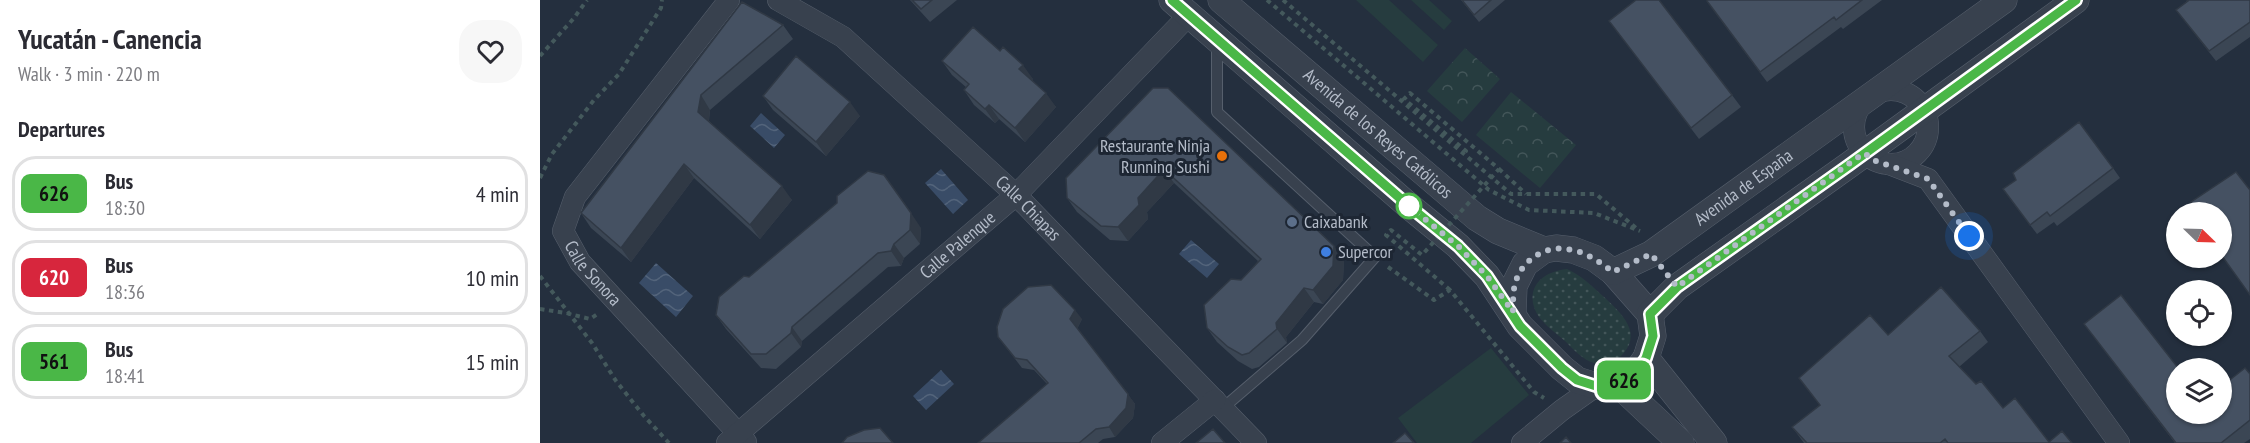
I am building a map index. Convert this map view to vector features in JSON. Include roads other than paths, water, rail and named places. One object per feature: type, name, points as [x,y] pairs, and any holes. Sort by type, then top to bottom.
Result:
[{"type":"street","name":"Calle Sonora","points":[[729,0],[575,197],[563,231],[580,262],[737,440]]},
{"type":"street","name":"Calle Chiapas","points":[[778,0],[843,37],[1016,195],[1256,443]]},
{"type":"street","name":"Avenida de los Reyes Católicos","points":[[1221,0],[1477,218],[1498,231],[1544,250]]},
{"type":"street","name":"Avenida de España","points":[[1613,272],[1651,254],[2004,0]]},
{"type":"street","points":[[1650,314],[1677,287],[2076,0]]},
{"type":"street","name":"Calle Palenque","points":[[737,440],[1016,195],[1181,7]]},
{"type":"street","name":"Avenida de los Reyes Católicos","points":[[1181,7],[1458,246],[1487,276],[1513,312]]},
{"type":"street","name":"Avenida de España","points":[[1864,153],[1857,142],[1855,123],[1861,105],[1870,96],[1893,89],[1906,92],[1917,99],[1924,109]]},
{"type":"street","points":[[1924,109],[1929,129],[1928,179]]},
{"type":"street","points":[[1889,165],[1912,158],[1921,150],[1927,139]]},
{"type":"street","points":[[1864,153],[1876,161],[1928,179],[2119,443]]},
{"type":"street","points":[[1522,443],[1562,410],[1607,385],[1636,372],[1646,358],[1653,336],[1650,314],[1613,272],[1594,258],[1573,250],[1556,248],[1544,250],[1525,264],[1514,286],[1513,312],[1520,326],[1577,380],[1607,385],[1681,443]]},
{"type":"street","points":[[1646,358],[1714,443]]},
{"type":"street","points":[[1162,443],[1219,404]]},
{"type":"lane","points":[[1217,38],[1217,112],[1374,257],[1302,340],[1219,404]]},
{"type":"water","points":[[761,113],[785,135],[774,148],[750,126]]},
{"type":"water","points":[[941,169],[968,200],[953,214],[925,183]]},
{"type":"water","points":[[1191,240],[1219,264],[1207,278],[1179,254]]},
{"type":"water","points":[[656,263],[693,296],[676,317],[639,283]]},
{"type":"water","points":[[941,370],[954,384],[926,410],[913,396]]},
{"type":"place","name":"Restaurante Ninja Running Sushi","points":[[1222,156]]},
{"type":"place","name":"Caixabank","points":[[1292,222]]},
{"type":"place","name":"Supercor","points":[[1326,252]]}]
